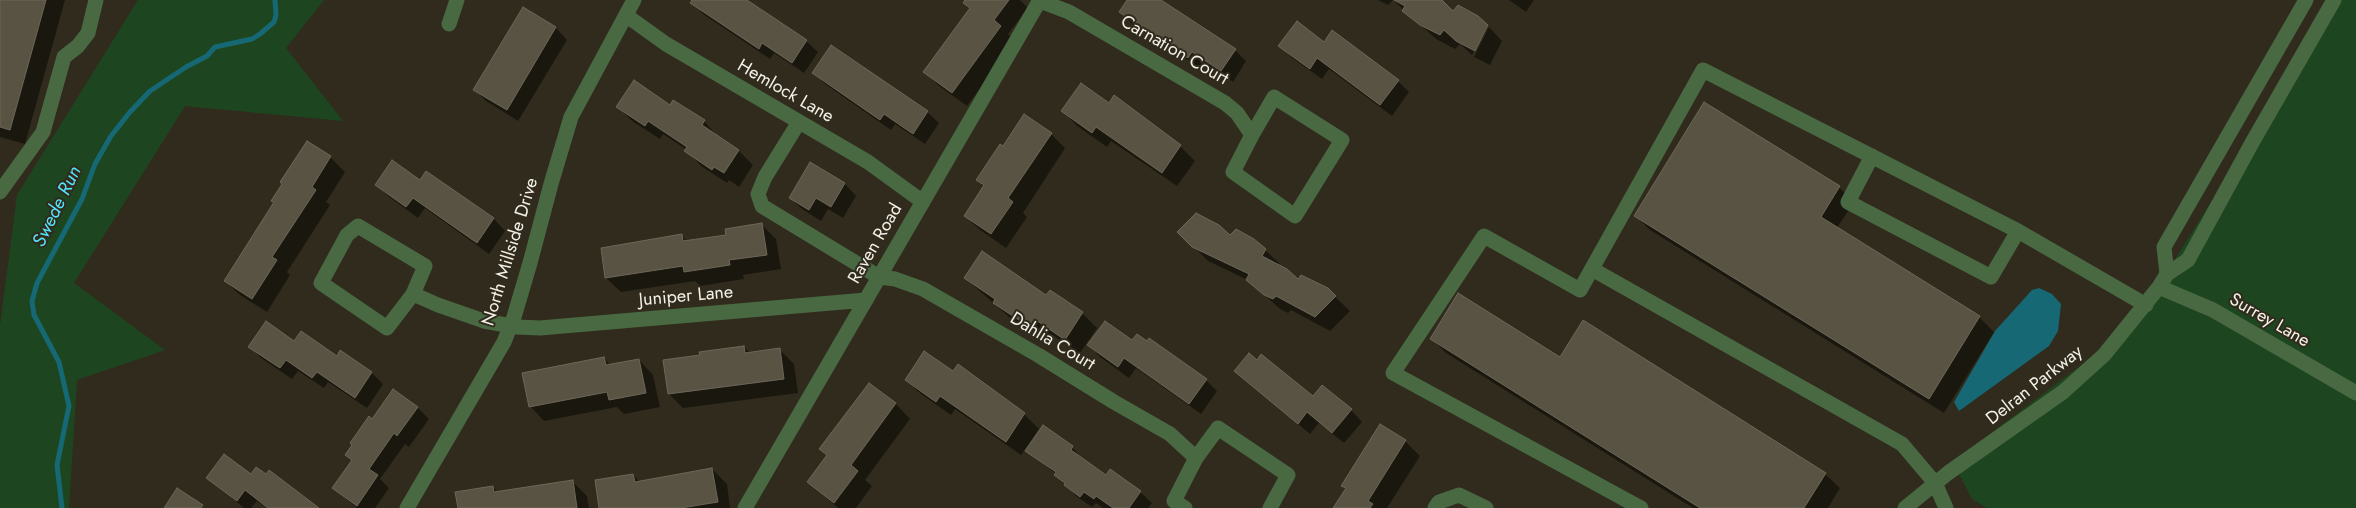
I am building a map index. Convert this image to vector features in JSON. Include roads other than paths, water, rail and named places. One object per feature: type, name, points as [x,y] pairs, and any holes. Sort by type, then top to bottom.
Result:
[{"type":"street","points":[[0,192],[43,132],[64,56],[78,46],[88,33],[96,0]]},
{"type":"street","points":[[449,24],[457,0]]},
{"type":"street","name":"North Millside Drive","points":[[407,508],[494,359],[510,326],[530,263],[571,117],[634,0]]},
{"type":"street","name":"Carnation Court","points":[[1040,0],[1069,12],[1225,103],[1237,113],[1252,135]]},
{"type":"street","name":"Raven Road","points":[[746,508],[1040,0]]},
{"type":"street","points":[[2167,274],[2164,247],[2306,0]]},
{"type":"street","name":"Delran Parkway","points":[[1905,508],[1935,483],[2063,392],[2104,355],[2146,305],[2167,274],[2188,260],[2253,141],[2334,0]]},
{"type":"street","name":"Hemlock Lane","points":[[627,16],[666,44],[868,162],[923,202]]},
{"type":"street","points":[[1642,508],[1393,373],[1484,236],[1580,290],[1703,70],[2018,231],[2146,305]]},
{"type":"street","points":[[1274,97],[1342,140],[1295,216],[1233,172],[1252,135],[1274,97]]},
{"type":"street","points":[[799,122],[765,177],[758,194],[762,206],[879,277]]},
{"type":"street","points":[[1872,156],[1848,202],[1991,278],[2018,231]]},
{"type":"street","points":[[358,226],[425,266],[413,294],[387,328],[321,283],[347,235],[358,226]]},
{"type":"street","points":[[1592,269],[1902,444],[1935,483],[1946,508]]},
{"type":"street","name":"Dahlia Court","points":[[879,277],[896,278],[968,314],[1161,428],[1181,442],[1196,458]]},
{"type":"street","name":"Surrey Lane","points":[[2159,288],[2213,310],[2356,393]]},
{"type":"street","name":"Juniper Lane","points":[[413,294],[453,311],[484,321],[510,326],[567,326],[866,300]]},
{"type":"street","points":[[1185,508],[1174,501],[1196,458],[1218,428],[1288,475],[1270,508]]},
{"type":"street","points":[[1435,508],[1439,502],[1459,495],[1486,508]]},
{"type":"water","points":[[2039,288],[2052,294],[2061,304],[2058,331],[2049,346],[1959,411],[1954,402],[1995,331],[2032,290]]},
{"type":"waterway","name":"Swede Run","points":[[62,508],[57,465],[69,406],[59,362],[34,315],[32,301],[37,283],[82,199],[95,164],[111,136],[130,112],[150,91],[186,67],[207,56],[215,47],[252,39],[260,34],[274,22],[276,15],[275,0]]}]
